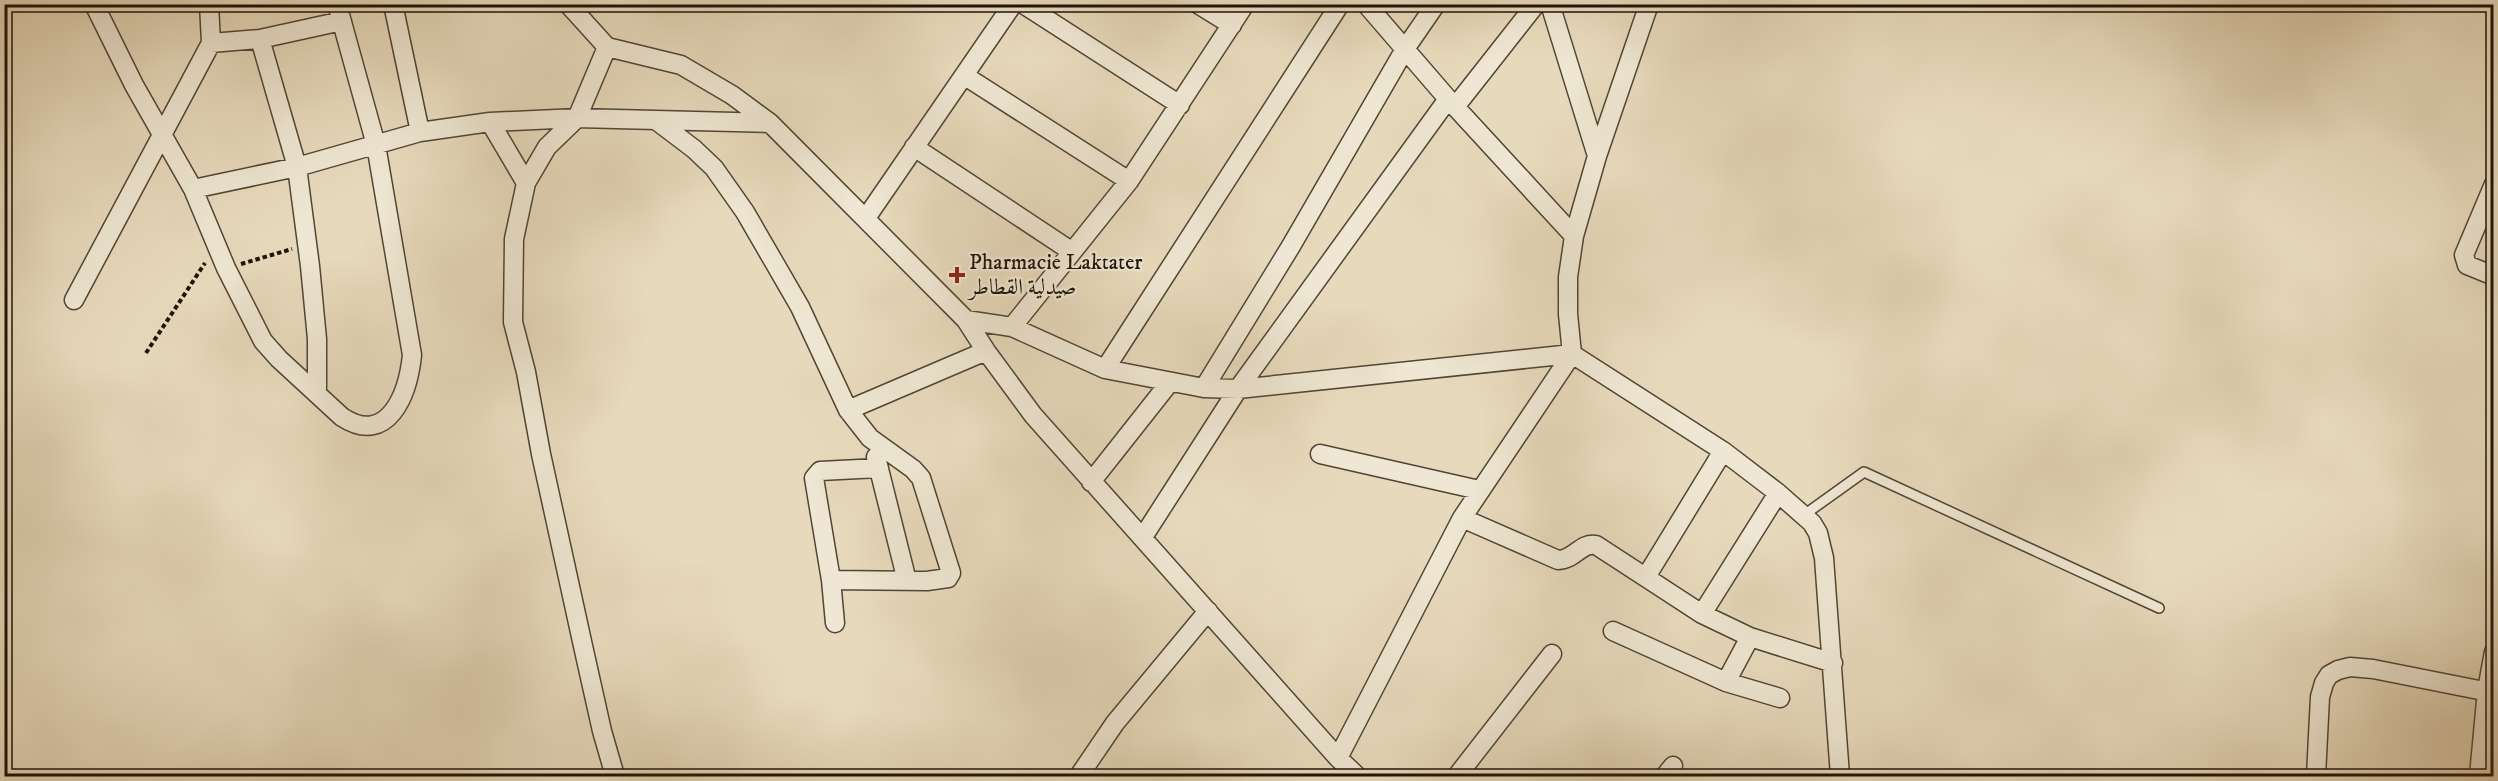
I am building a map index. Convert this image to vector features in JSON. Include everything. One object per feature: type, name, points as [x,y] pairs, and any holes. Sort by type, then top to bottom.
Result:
[{"type":"street","points":[[94,4],[134,85],[193,189],[226,268],[263,341],[279,359],[353,425],[375,426],[385,422],[394,409],[410,372],[412,356],[375,145],[340,13],[260,39],[212,43]]},
{"type":"street","points":[[74,300],[212,43],[209,4]]},
{"type":"street","points":[[393,4],[420,132]]},
{"type":"street","points":[[568,4],[607,47],[681,65],[732,95],[770,123],[966,320],[1034,415],[1091,482],[1357,777]]},
{"type":"street","points":[[866,218],[1013,4]]},
{"type":"street","points":[[1023,4],[1180,105]]},
{"type":"street","points":[[1198,4],[1232,25]]},
{"type":"street","points":[[1012,327],[1129,181],[1245,4]]},
{"type":"street","points":[[1106,369],[1340,4]]},
{"type":"street","points":[[1366,4],[1574,237]]},
{"type":"street","points":[[1204,388],[1291,246],[1405,49],[1436,4]]},
{"type":"street","points":[[1143,537],[1238,388],[1452,103],[1536,4]]},
{"type":"street","points":[[1550,4],[1597,156]]},
{"type":"street","points":[[1338,758],[1462,518],[1572,354],[1568,314],[1568,277],[1574,237],[1597,156],[1649,4]]},
{"type":"street","points":[[260,39],[297,167],[308,244],[317,339],[317,394]]},
{"type":"street","points":[[607,47],[577,118],[547,147],[526,183],[514,239],[513,322],[526,372],[543,465],[585,656],[615,777]]},
{"type":"street","points":[[965,76],[1129,181]]},
{"type":"street","points":[[193,189],[297,167],[420,132],[490,122],[577,118],[770,123]]},
{"type":"street","points":[[657,121],[694,149],[714,168],[745,212],[800,307],[848,410],[870,438],[914,469],[921,478],[950,566],[951,573],[948,578],[908,581],[831,580]]},
{"type":"street","points":[[490,122],[526,183]]},
{"type":"street","points":[[914,147],[1071,252]]},
{"type":"street","points":[[2493,184],[2464,255],[2467,265],[2493,276]]},
{"type":"street","points":[[966,320],[1012,327],[1106,369],[1204,388],[1238,388],[1572,354],[1723,451],[1804,515],[1818,533],[1824,558],[1840,777]]},
{"type":"street","points":[[848,410],[986,351]]},
{"type":"street","points":[[1091,482],[1170,382]]},
{"type":"street","points":[[870,438],[908,581]]},
{"type":"street","points":[[1646,577],[1723,451]]},
{"type":"street","points":[[1320,454],[1479,490]]},
{"type":"street","points":[[835,623],[831,580],[816,489],[816,474],[820,471],[879,468]]},
{"type":"street","points":[[1702,614],[1778,493]]},
{"type":"street","points":[[1462,518],[1558,560],[1570,558],[1588,544],[1596,544],[1702,614],[1750,637],[1833,663]]},
{"type":"street","points":[[1086,774],[1115,723],[1208,611]]},
{"type":"street","points":[[1613,631],[1726,682],[1780,698]]},
{"type":"street","points":[[1726,682],[1750,637]]},
{"type":"street","points":[[2479,777],[2493,652]]},
{"type":"street","points":[[1457,777],[1552,654]]},
{"type":"street","points":[[2316,777],[2320,697],[2329,675],[2338,670],[2350,667],[2373,669],[2490,691]]},
{"type":"lane","points":[[1804,515],[1864,472],[2159,608]]},
{"type":"path","points":[[226,268],[308,244]]},
{"type":"path","points":[[146,353],[217,246]]},
{"type":"place","name":"Pharmacie Laktater صيدلية القطاطر","points":[[957,275]]}]
